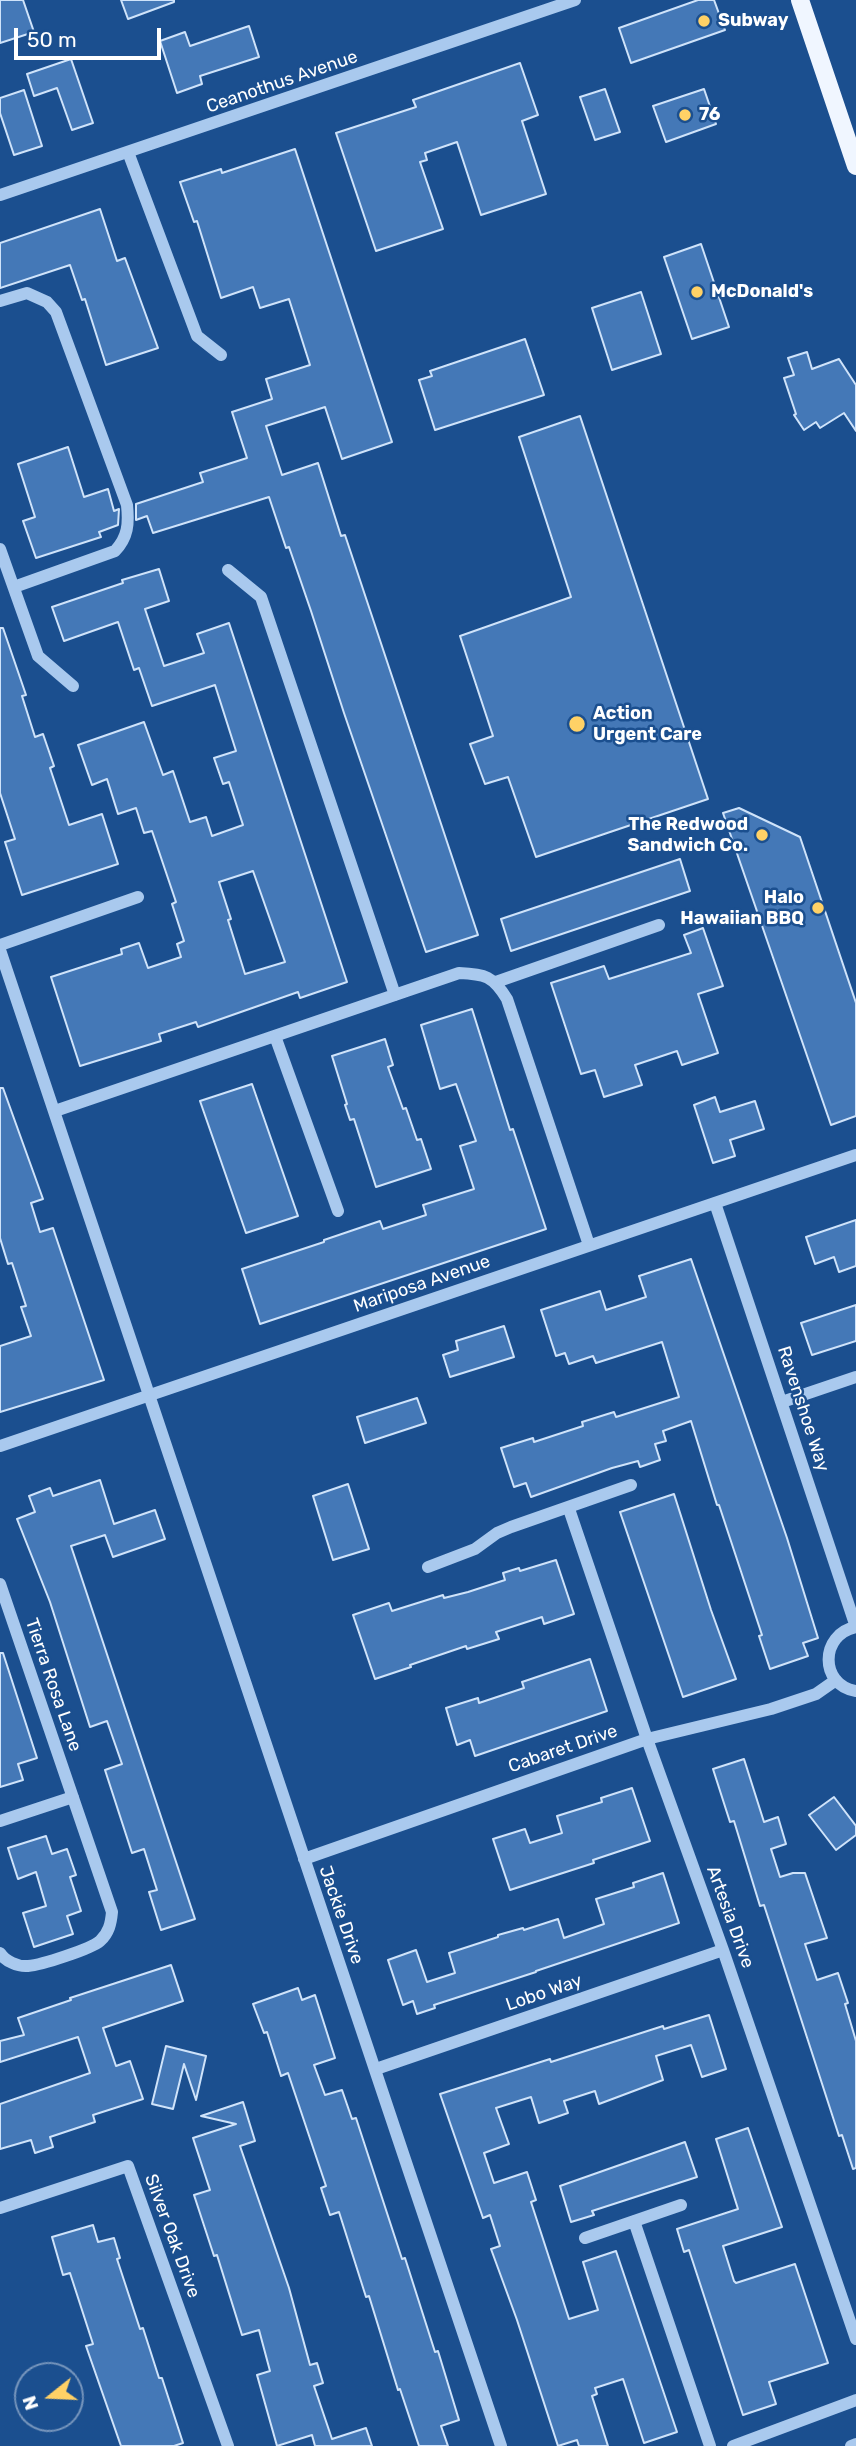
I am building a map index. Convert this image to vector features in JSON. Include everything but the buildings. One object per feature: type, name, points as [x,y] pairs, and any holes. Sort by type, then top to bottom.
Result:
[{"type":"main road","points":[[800,0],[856,166]]},
{"type":"street","name":"Ceanothus Avenue","points":[[0,195],[575,0]]},
{"type":"street","points":[[128,152],[197,336],[221,355]]},
{"type":"street","points":[[0,302],[27,293],[47,302],[56,312],[127,505],[128,519],[124,541],[115,551],[13,587]]},
{"type":"street","points":[[0,549],[38,656],[73,686]]},
{"type":"street","points":[[228,570],[261,597],[396,995]]},
{"type":"street","points":[[0,948],[138,897]]},
{"type":"street","points":[[496,982],[659,925]]},
{"type":"street","name":"Jackie Drive","points":[[0,948],[501,2446]]},
{"type":"street","points":[[55,1111],[458,973],[479,974],[496,982],[507,999],[589,1245]]},
{"type":"street","points":[[275,1036],[338,1211]]},
{"type":"street","name":"Mariposa Avenue","points":[[0,1446],[856,1155]]},
{"type":"street","name":"Ravenshoe Way","points":[[715,1203],[856,1627]]},
{"type":"street","points":[[782,1402],[856,1377]]},
{"type":"street","points":[[428,1567],[475,1549],[511,1527],[569,1509],[631,1485]]},
{"type":"street","name":"Artesia Drive","points":[[569,1509],[856,2339]]},
{"type":"street","name":"Tierra Rosa Lane","points":[[0,1584],[113,1912],[110,1927],[101,1941],[87,1949],[27,1966],[13,1963],[3,1958],[0,1953]]},
{"type":"street","points":[[856,1627],[840,1633],[832,1643],[828,1663],[839,1685],[856,1691]]},
{"type":"street","name":"Cabaret Drive","points":[[304,1859],[647,1739],[771,1709],[816,1694],[836,1681]]},
{"type":"street","points":[[0,1821],[73,1797]]},
{"type":"street","name":"Lobo Way","points":[[376,2069],[723,1950]]},
{"type":"street","name":"Silver Oak Drive","points":[[0,2208],[128,2166],[228,2446]]},
{"type":"street","points":[[585,2238],[681,2205]]},
{"type":"street","points":[[634,2221],[710,2446]]},
{"type":"street","points":[[733,2446],[856,2400]]},
{"type":"place","name":"Subway","points":[[704,21]]},
{"type":"place","name":"76","points":[[685,115]]},
{"type":"place","name":"McDonald's","points":[[697,292]]},
{"type":"place","name":"Action Urgent Care","points":[[577,724]]},
{"type":"place","name":"The Redwood Sandwich Co.","points":[[762,835]]},
{"type":"place","name":"Halo Hawaiian BBQ","points":[[818,908]]}]
